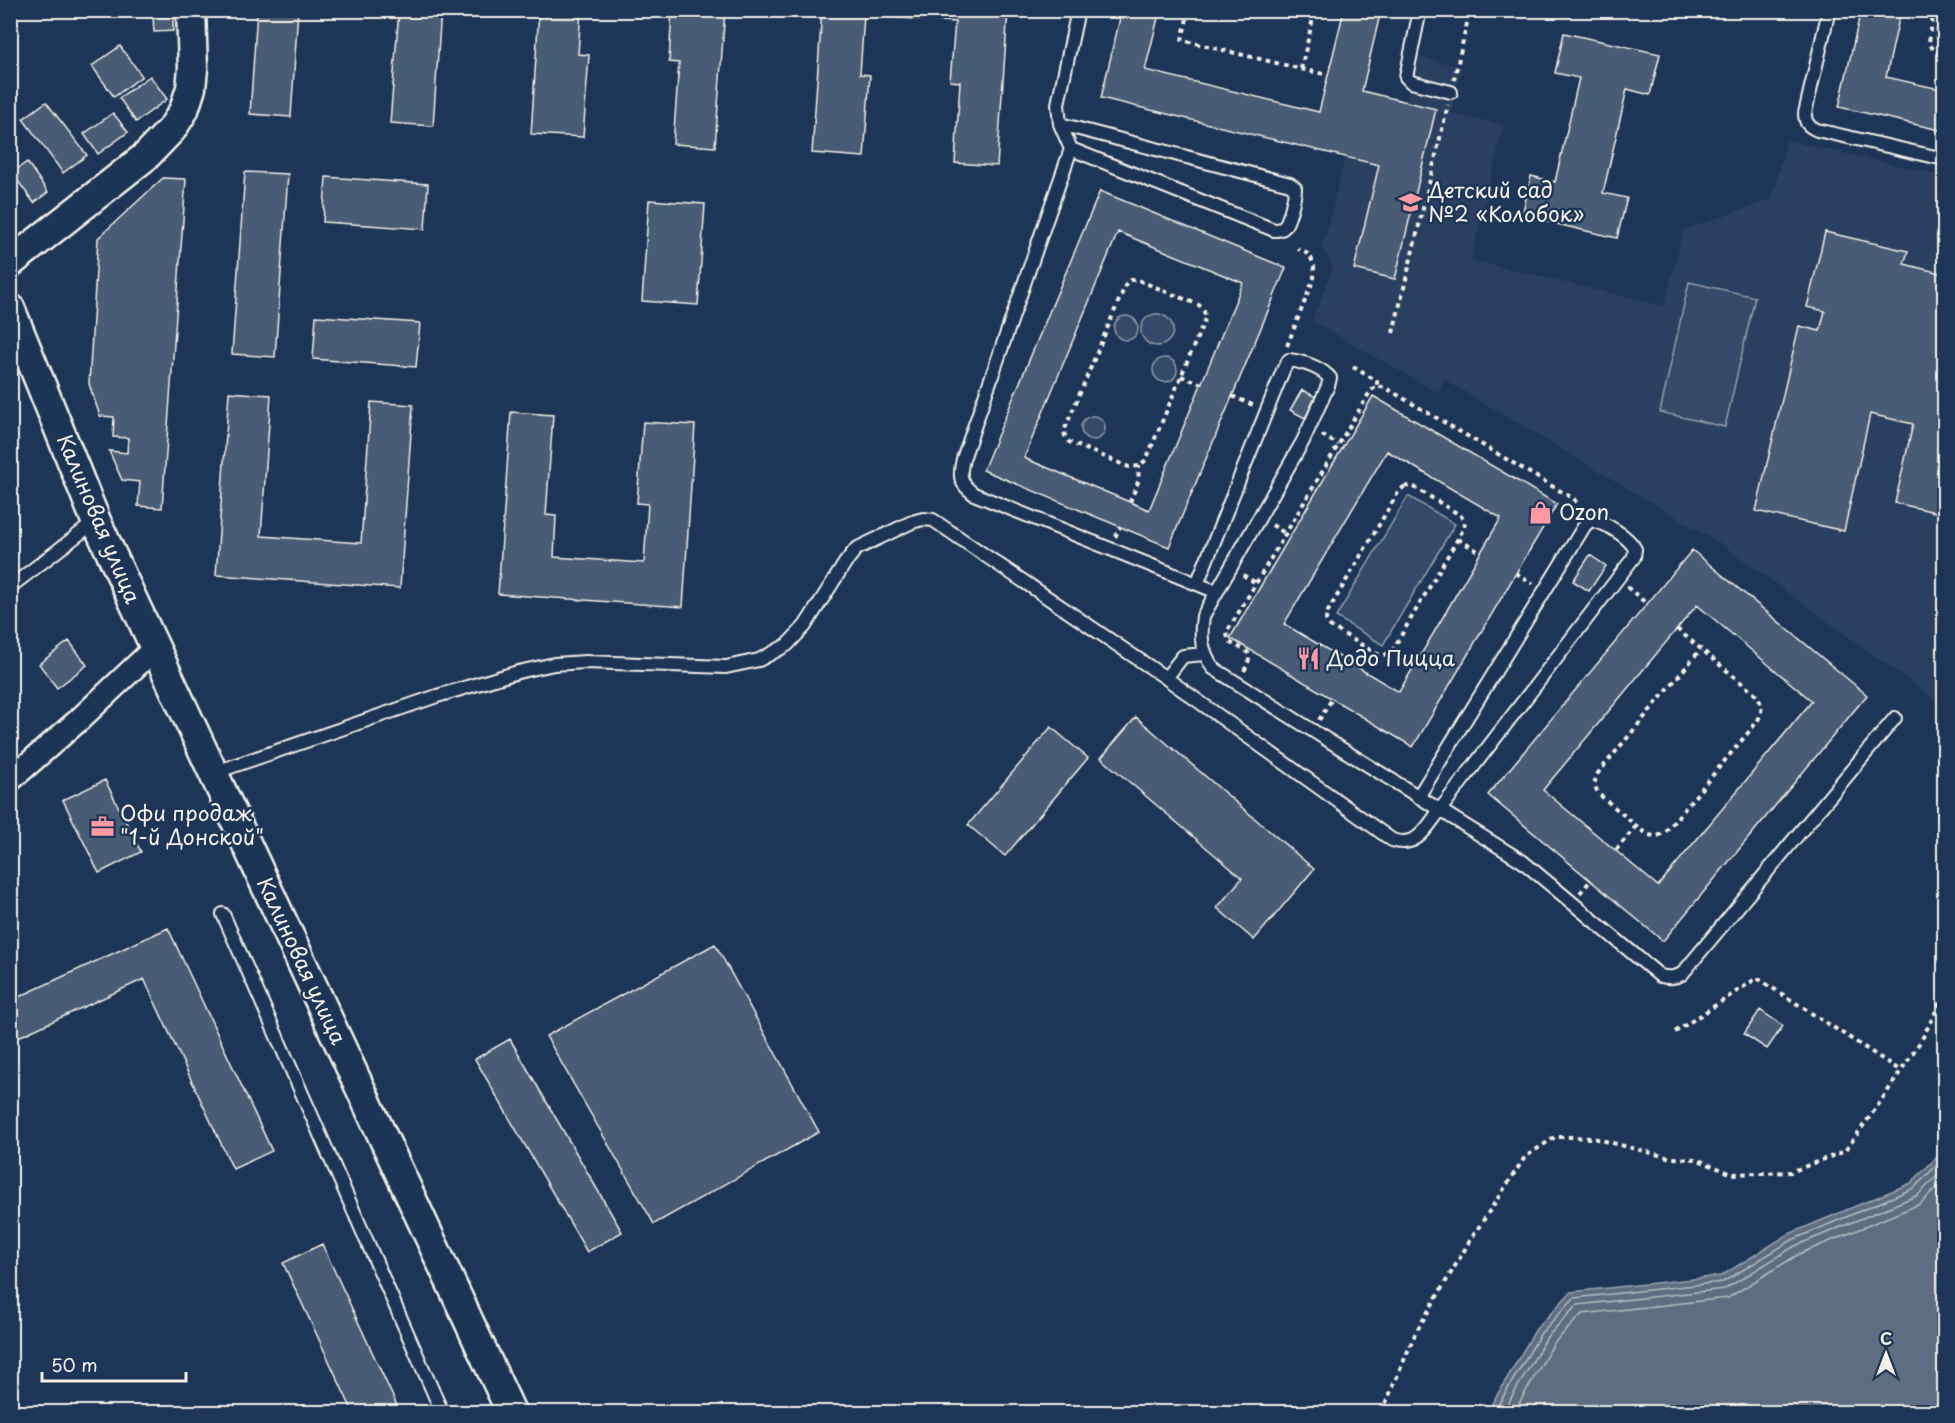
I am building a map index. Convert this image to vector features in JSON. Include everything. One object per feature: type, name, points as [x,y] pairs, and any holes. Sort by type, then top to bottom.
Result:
[{"type":"street","points":[[10,263],[146,156],[172,129],[184,110],[191,88],[193,69],[191,10]]},
{"type":"street","name":"Калиновая улица","points":[[10,308],[96,521],[511,1413]]},
{"type":"street","points":[[10,780],[80,719],[155,648]]},
{"type":"lane","points":[[1078,10],[1058,104],[1060,124],[1071,149],[963,459],[960,471],[961,480],[965,488],[974,494],[1217,592]]},
{"type":"lane","points":[[1420,10],[1406,77],[1411,82],[1451,92]]},
{"type":"lane","points":[[1437,10],[1451,10]]},
{"type":"lane","points":[[1829,10],[1805,113],[1805,120],[1809,126],[1817,130],[1944,159]]},
{"type":"lane","points":[[1060,124],[1290,184],[1295,188],[1295,195],[1286,226],[1281,230],[1274,230],[1071,149]]},
{"type":"lane","points":[[1197,584],[1284,368],[1289,360],[1299,361],[1324,372],[1330,378],[1328,386],[1303,441],[1203,616],[1201,634],[1204,654],[1213,668],[1522,861],[1660,976],[1675,977],[1682,974],[1895,718]]},
{"type":"lane","points":[[213,773],[437,696],[554,663],[726,667],[759,660],[787,645],[805,626],[856,549],[923,519],[933,520],[942,525],[1166,678],[1392,840],[1401,843],[1412,842],[1420,837],[1634,557],[1635,549],[1632,543],[1601,522],[1591,520],[1585,525],[1418,797]]},
{"type":"lane","points":[[10,588],[96,521]]},
{"type":"lane","points":[[1166,678],[1183,656],[1204,654]]},
{"type":"lane","points":[[223,914],[442,1413]]},
{"type":"path","points":[[1189,10],[1182,40],[1328,75]]},
{"type":"path","points":[[1301,69],[1315,10]]},
{"type":"path","points":[[1393,333],[1470,10]]},
{"type":"path","points":[[1922,10],[1934,12],[1941,10]]},
{"type":"path","points":[[1934,12],[1929,42],[1934,51],[1944,55]]},
{"type":"path","points":[[1289,360],[1285,350],[1314,278],[1314,266],[1310,255],[1298,249]]},
{"type":"path","points":[[1130,280],[1138,280],[1199,305],[1204,310],[1204,319],[1181,375],[1146,460],[1139,466],[1129,467],[1069,442],[1065,436],[1064,430],[1125,286],[1130,280]]},
{"type":"path","points":[[1353,366],[1377,381],[1377,386]]},
{"type":"path","points":[[1181,375],[1202,384]]},
{"type":"path","points":[[1243,672],[1251,656],[1229,641],[1227,632],[1371,390],[1377,386],[1386,388],[1574,499],[1577,504]]},
{"type":"path","points":[[1232,396],[1266,411]]},
{"type":"path","points":[[1321,435],[1338,445]]},
{"type":"path","points":[[1130,502],[1138,482],[1139,466]]},
{"type":"path","points":[[1405,486],[1414,488],[1460,514],[1465,521],[1458,539],[1392,651],[1385,655],[1377,654],[1330,626],[1326,620],[1327,613],[1399,491],[1405,486]]},
{"type":"path","points":[[1272,525],[1286,534]]},
{"type":"path","points":[[1458,539],[1481,553]]},
{"type":"path","points":[[1516,573],[1534,584]]},
{"type":"path","points":[[1243,575],[1256,583]]},
{"type":"path","points":[[1617,579],[1647,604]]},
{"type":"path","points":[[1677,629],[1701,649],[1756,695],[1762,704],[1762,714],[1666,831],[1661,836],[1653,837],[1636,826],[1600,795],[1594,788],[1594,781],[1598,773],[1701,649]]},
{"type":"path","points":[[1352,664],[1363,645]]},
{"type":"path","points":[[1313,731],[1332,699]]},
{"type":"path","points":[[1616,850],[1636,826]]},
{"type":"path","points":[[1675,1032],[1757,978],[1901,1071]]},
{"type":"path","points":[[1382,1413],[1416,1332],[1471,1239],[1525,1157],[1555,1137],[1593,1138],[1671,1158],[1696,1159],[1732,1174],[1791,1172],[1845,1151],[1922,1039],[1944,995]]},
{"type":"shaded area","points":[[1944,14],[1944,44],[1937,39],[1936,32],[1940,15]]},
{"type":"shaded area","points":[[1417,56],[1462,67],[1451,113],[1504,125],[1471,260],[1664,306],[1683,230],[1772,199],[1786,140],[1944,176],[1944,695],[1938,702],[1720,543],[1443,379],[1439,393],[1312,321],[1333,268],[1322,248],[1362,91],[1406,102]]},
{"type":"shaded area","points":[[1689,282],[1755,297],[1725,427],[1660,412]]},
{"type":"shaded area","points":[[1157,314],[1168,319],[1173,330],[1168,341],[1157,346],[1146,341],[1141,330],[1146,319]]},
{"type":"shaded area","points":[[1126,316],[1134,320],[1138,328],[1134,336],[1126,340],[1118,336],[1114,328],[1118,320]]},
{"type":"shaded area","points":[[1165,358],[1173,362],[1177,370],[1173,378],[1165,382],[1157,378],[1153,370],[1157,362]]},
{"type":"shaded area","points":[[1093,416],[1101,420],[1105,428],[1101,436],[1093,440],[1085,436],[1081,428],[1085,420]]},
{"type":"shaded area","points":[[1408,496],[1455,524],[1383,645],[1336,617]]},
{"type":"water","points":[[1944,1150],[1944,1412],[1487,1412],[1536,1329],[1571,1292],[1721,1276],[1789,1234],[1911,1183]]},
{"type":"building","points":[[257,10],[298,10],[291,117],[250,114]]},
{"type":"building","points":[[399,10],[441,10],[433,126],[390,123]]},
{"type":"building","points":[[539,10],[581,10],[578,54],[589,55],[583,137],[531,134]]},
{"type":"building","points":[[672,10],[725,10],[715,147],[673,144],[679,63],[669,62]]},
{"type":"building","points":[[822,10],[1008,10],[997,166],[955,163],[960,82],[950,81],[955,22],[864,15],[860,74],[870,75],[864,157],[812,153]]},
{"type":"building","points":[[1122,10],[1160,10],[1145,70],[1319,112],[1344,10],[1381,10],[1362,91],[1436,109],[1395,279],[1354,269],[1379,165],[1101,98]]},
{"type":"building","points":[[1861,10],[1901,10],[1886,77],[1944,90],[1944,131],[1839,107]]},
{"type":"building","points":[[173,16],[173,31],[154,32],[153,17]]},
{"type":"building","points":[[1564,33],[1660,54],[1650,95],[1627,89],[1603,193],[1627,198],[1617,238],[1522,216],[1531,176],[1555,182],[1579,78],[1555,73]]},
{"type":"building","points":[[120,46],[142,76],[114,97],[92,66]]},
{"type":"building","points":[[150,76],[167,99],[136,122],[119,98]]},
{"type":"building","points":[[46,102],[87,155],[63,173],[23,119]]},
{"type":"building","points":[[113,113],[128,132],[98,154],[84,134]]},
{"type":"building","points":[[27,162],[48,192],[34,203],[12,173]]},
{"type":"building","points":[[245,172],[288,174],[275,357],[232,354]]},
{"type":"building","points":[[326,177],[428,184],[425,229],[323,222]]},
{"type":"building","points":[[163,178],[186,179],[162,508],[138,506],[140,482],[122,480],[109,451],[127,453],[128,438],[113,437],[114,417],[100,416],[89,384],[98,238]]},
{"type":"building","points":[[1100,191],[1286,268],[1169,547],[983,470]],"holes":[[[1118,232],[1243,283],[1149,510],[1024,458]]]},
{"type":"building","points":[[649,200],[705,204],[698,305],[642,301]]},
{"type":"building","points":[[1825,232],[1908,251],[1904,264],[1944,274],[1944,514],[1895,503],[1913,424],[1870,414],[1844,531],[1756,511],[1799,326],[1820,331],[1825,311],[1807,307]]},
{"type":"building","points":[[316,316],[420,323],[416,367],[313,359]]},
{"type":"building","points":[[1302,390],[1316,397],[1305,418],[1290,410]]},
{"type":"building","points":[[229,392],[271,395],[261,536],[361,543],[371,402],[413,405],[400,588],[216,575]]},
{"type":"building","points":[[1373,396],[1557,504],[1413,747],[1230,638]],"holes":[[[1387,451],[1501,518],[1399,692],[1284,624]]]},
{"type":"building","points":[[511,412],[553,415],[546,515],[556,516],[554,557],[644,563],[648,504],[637,503],[643,422],[695,425],[683,607],[498,594]]},
{"type":"building","points":[[1692,550],[1867,695],[1663,941],[1488,795]],"holes":[[[1697,605],[1812,701],[1658,886],[1543,790]]]},
{"type":"building","points":[[1590,555],[1606,566],[1589,591],[1573,581]]},
{"type":"building","points":[[69,641],[87,665],[57,688],[39,664]]},
{"type":"building","points":[[1136,717],[1314,869],[1254,940],[1217,908],[1242,878],[1101,758]]},
{"type":"building","points":[[1051,727],[1088,758],[1005,856],[968,825]]},
{"type":"building","name":"Офи продаж \"1-й Донской\"","points":[[105,780],[141,852],[99,873],[63,800]]},
{"type":"building","points":[[168,928],[272,1151],[233,1169],[144,979],[10,1041],[10,1001]]},
{"type":"building","points":[[715,944],[819,1132],[654,1224],[546,1036]]},
{"type":"building","points":[[1760,1010],[1783,1026],[1767,1049],[1744,1034]]},
{"type":"building","points":[[510,1039],[622,1232],[587,1252],[475,1059]]},
{"type":"building","points":[[322,1244],[400,1412],[353,1412],[283,1263]]},
{"type":"place","name":"Детский сад №2 «Колобок»","points":[[1410,203]]},
{"type":"place","name":"Ozon","points":[[1541,513]]},
{"type":"place","name":"Додо Пицца","points":[[1309,659]]},
{"type":"place","name":"Офи продаж \"1-й Донской\"","points":[[102,826]]}]
